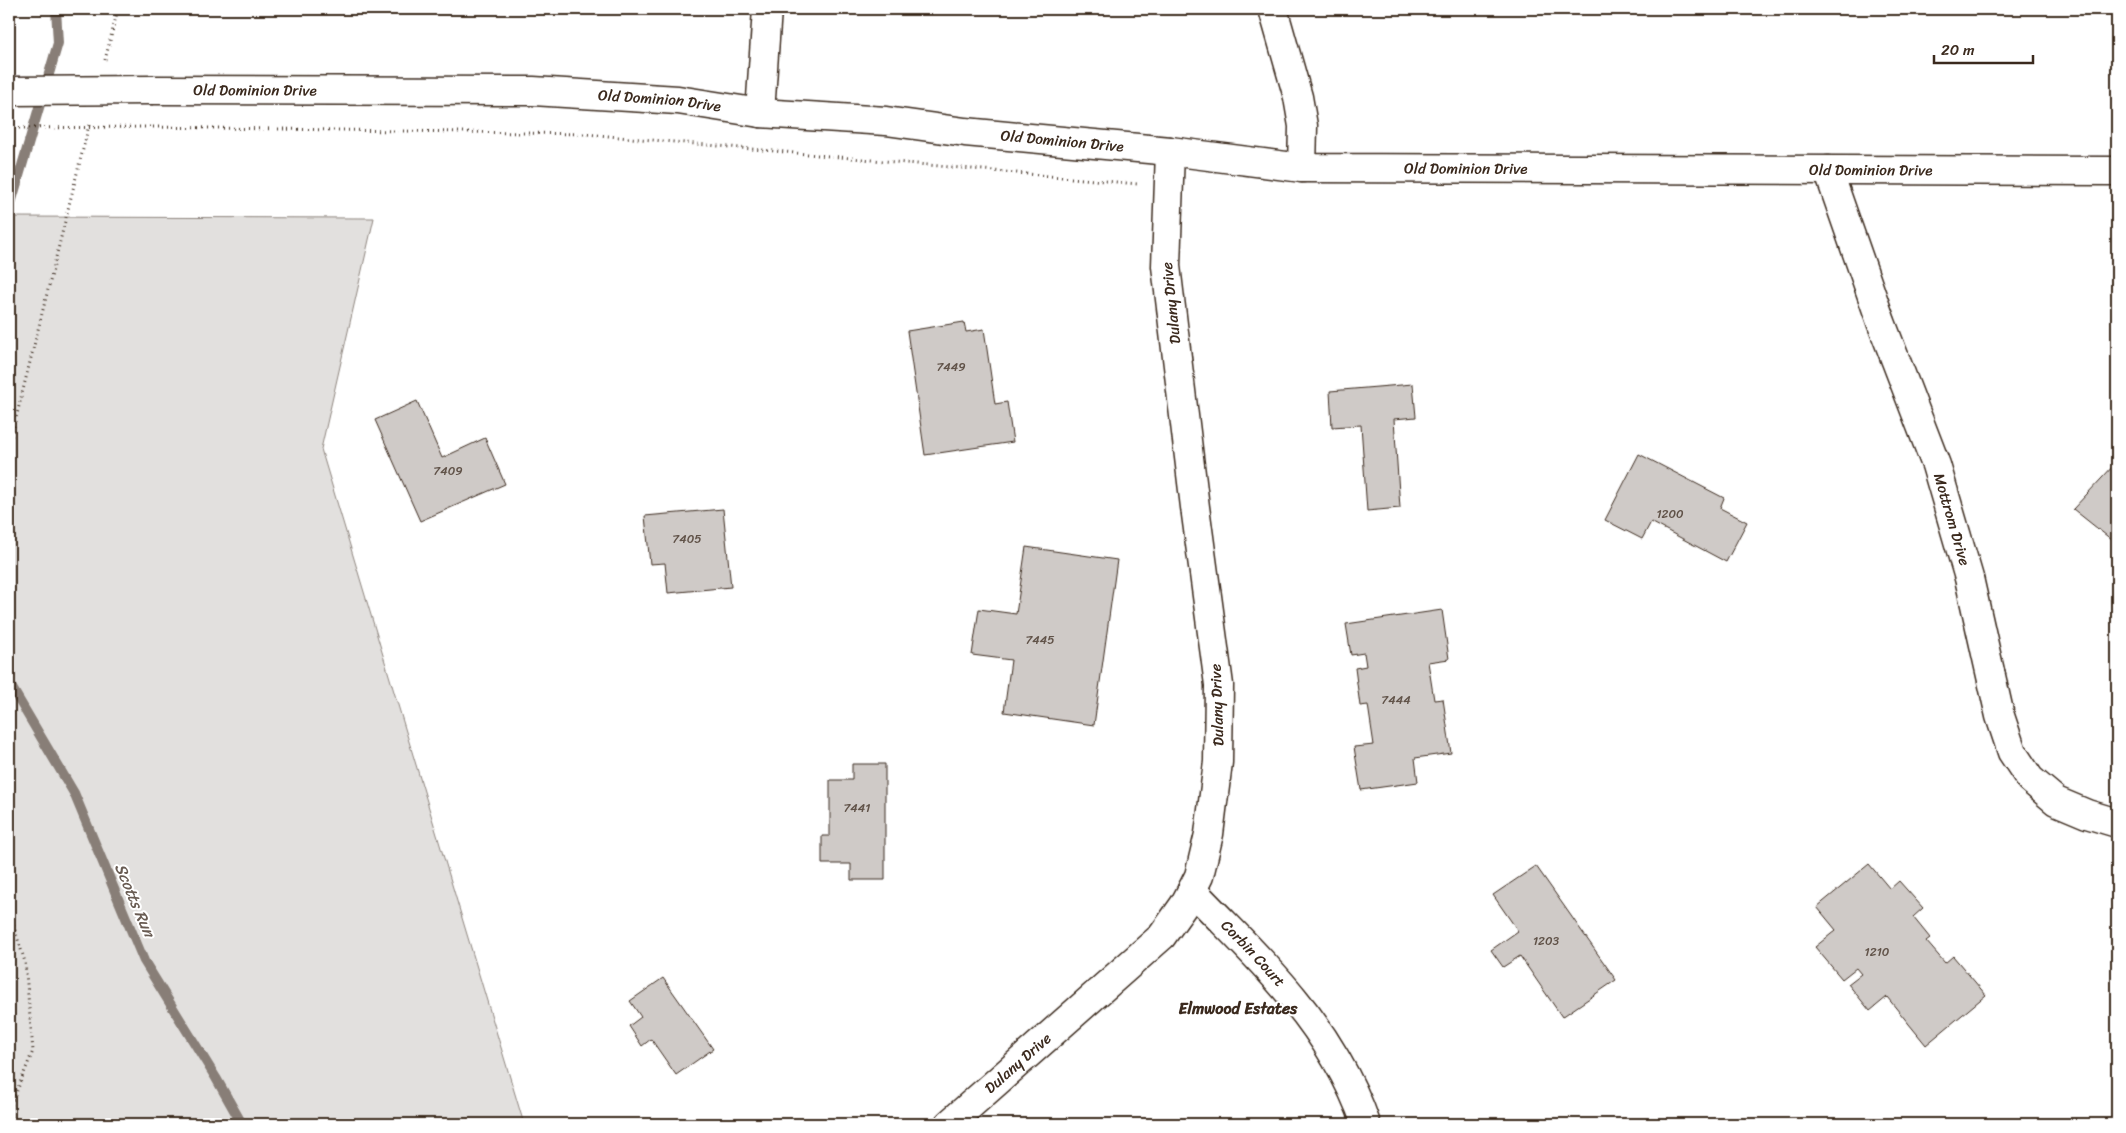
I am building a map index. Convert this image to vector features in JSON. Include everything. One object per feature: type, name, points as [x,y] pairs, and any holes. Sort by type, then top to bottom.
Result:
[{"type":"street","points":[[760,113],[767,9]]},
{"type":"street","points":[[1273,9],[1298,96],[1303,126],[1302,168]]},
{"type":"street","name":"Old Dominion Drive","points":[[9,91],[533,91],[678,100],[760,113],[886,121],[965,132],[1170,151],[1302,168],[2117,170]]},
{"type":"street","name":"Dulany Drive","points":[[949,1124],[1162,936],[1192,890],[1198,876],[1209,834],[1218,762],[1219,685],[1195,508],[1166,266],[1170,151]]},
{"type":"street","name":"Mottrom Drive","points":[[1828,170],[1881,322],[1936,465],[1969,578],[2000,716],[2012,752],[2030,779],[2056,801],[2086,814],[2117,823]]},
{"type":"street","name":"Corbin Court","points":[[1192,890],[1294,999],[1331,1052],[1362,1110],[1366,1124]]},
{"type":"path","points":[[104,66],[118,9]]},
{"type":"path","points":[[9,446],[92,113]]},
{"type":"path","points":[[9,128],[153,127],[586,134],[1169,187]]},
{"type":"path","points":[[9,911],[25,962],[33,1051],[9,1110]]},
{"type":"shaded area","points":[[9,217],[374,218],[321,449],[524,1124],[9,1124]]},
{"type":"building","points":[[964,322],[966,332],[984,329],[995,404],[1007,402],[1013,442],[925,455],[907,331]]},
{"type":"building","points":[[1413,384],[1416,417],[1394,419],[1400,508],[1367,511],[1361,425],[1332,427],[1330,391]]},
{"type":"building","points":[[417,401],[442,458],[485,438],[505,484],[420,521],[375,420]]},
{"type":"building","points":[[1639,454],[1724,498],[1720,508],[1747,522],[1726,562],[1651,522],[1642,539],[1605,520]]},
{"type":"building","points":[[2117,464],[2117,544],[2073,509]]},
{"type":"building","points":[[723,509],[731,587],[668,593],[665,563],[650,564],[645,516]]},
{"type":"building","points":[[1026,547],[1117,560],[1094,725],[1004,712],[1011,660],[972,655],[979,609],[1016,614]]},
{"type":"building","points":[[1442,610],[1449,659],[1428,662],[1434,700],[1443,699],[1451,753],[1415,758],[1418,782],[1361,790],[1354,747],[1374,745],[1368,705],[1360,706],[1355,668],[1366,666],[1364,653],[1351,655],[1346,624]]},
{"type":"building","points":[[852,764],[885,764],[885,880],[851,880],[851,864],[822,864],[822,836],[830,836],[830,780],[852,780]]},
{"type":"building","points":[[1869,864],[1890,889],[1899,881],[1923,908],[1913,917],[1930,938],[1926,941],[1945,963],[1953,956],[1986,995],[1926,1045],[1887,997],[1870,1011],[1848,984],[1861,974],[1856,968],[1842,979],[1815,947],[1836,930],[1817,907]]},
{"type":"building","points":[[1536,866],[1616,980],[1562,1017],[1520,956],[1503,967],[1491,950],[1518,931],[1493,895]]},
{"type":"building","points":[[663,978],[713,1049],[676,1075],[651,1039],[642,1046],[629,1026],[641,1017],[630,1001]]},
{"type":"waterway","name":"Scotts Run","points":[[9,210],[58,43],[56,9]]},
{"type":"waterway","name":"Scotts Run","points":[[9,683],[74,793],[144,961],[242,1124]]},
{"type":"district","name":"Elmwood Estates","points":[[1238,1008]]}]
